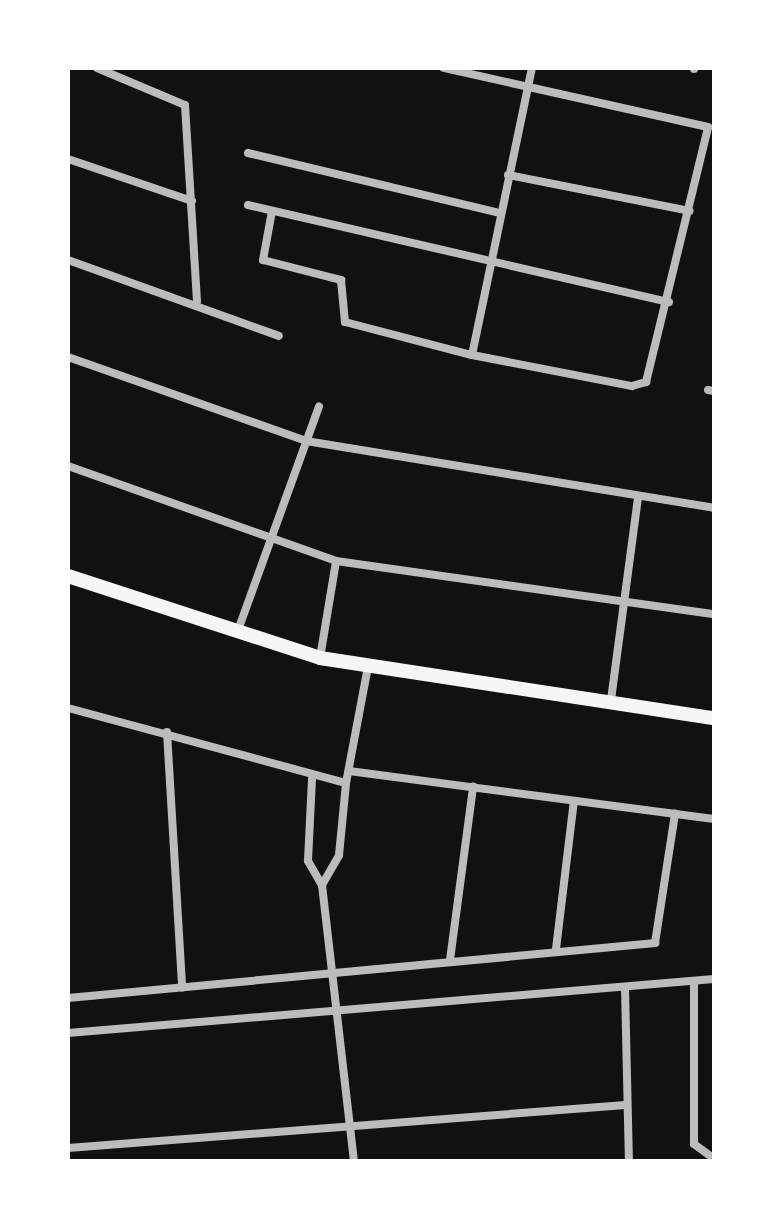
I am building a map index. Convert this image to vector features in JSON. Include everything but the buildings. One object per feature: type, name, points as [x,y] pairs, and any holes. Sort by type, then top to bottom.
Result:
[{"type":"main road","points":[[68,576],[237,634],[320,658],[714,718]]},
{"type":"street","points":[[97,68],[185,105],[197,302]]},
{"type":"street","points":[[272,211],[263,260],[341,280],[345,322],[472,355],[638,385],[653,373],[708,127],[444,68]]},
{"type":"street","points":[[472,355],[496,212],[508,175],[532,68]]},
{"type":"street","points":[[248,153],[496,212]]},
{"type":"street","points":[[68,159],[192,201]]},
{"type":"street","points":[[508,175],[689,211]]},
{"type":"street","points":[[248,205],[669,302]]},
{"type":"street","points":[[68,260],[197,302],[279,336]]},
{"type":"street","points":[[68,357],[306,441],[638,498],[714,508]]},
{"type":"street","points":[[237,634],[319,406]]},
{"type":"street","points":[[68,466],[269,542],[336,561],[714,614]]},
{"type":"street","points":[[611,700],[638,498]]},
{"type":"street","points":[[320,658],[336,561]]},
{"type":"street","points":[[322,885],[339,855],[346,783],[368,667]]},
{"type":"street","points":[[68,708],[87,716],[167,732],[312,779],[346,783]]},
{"type":"street","points":[[68,717],[87,716]]},
{"type":"street","points":[[167,732],[182,988]]},
{"type":"street","points":[[349,771],[714,819]]},
{"type":"street","points":[[312,779],[307,855],[322,885],[354,1161]]},
{"type":"street","points":[[450,960],[473,787]]},
{"type":"street","points":[[556,949],[574,801]]},
{"type":"street","points":[[68,998],[330,970],[655,943],[675,814]]},
{"type":"street","points":[[68,1033],[336,1014],[714,979]]},
{"type":"street","points":[[694,981],[694,1144],[709,1155]]},
{"type":"street","points":[[625,988],[625,1105],[629,1161]]},
{"type":"street","points":[[68,1148],[625,1105]]}]
